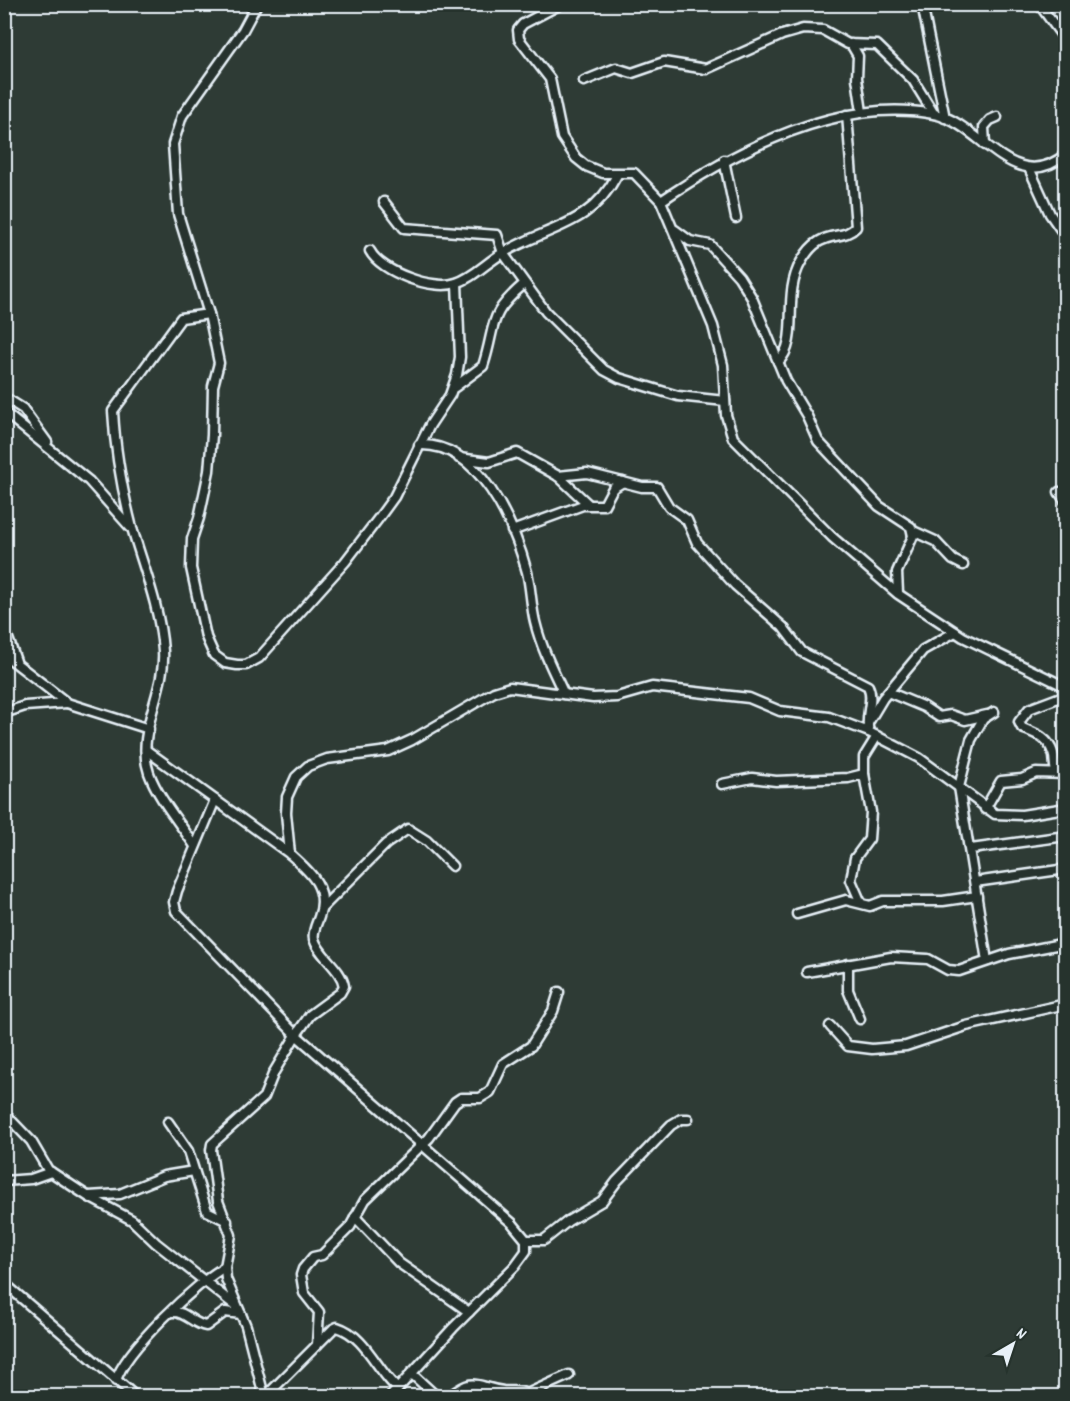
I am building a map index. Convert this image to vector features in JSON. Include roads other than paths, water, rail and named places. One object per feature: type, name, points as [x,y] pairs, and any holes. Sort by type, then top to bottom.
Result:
[{"type":"street","points":[[257,4],[243,30],[182,116],[174,134],[178,214],[209,314],[219,363],[213,386],[212,435],[208,471],[199,518],[192,539],[190,568],[206,637],[214,655],[225,663],[246,665],[259,658],[338,570],[394,497],[419,445],[454,387],[460,357],[457,283]]},
{"type":"street","points":[[561,4],[523,24],[518,30],[519,39],[550,80],[555,95],[562,137],[576,158],[594,170],[617,174],[634,173],[661,201],[718,341],[723,365],[729,429],[741,447],[832,537],[898,594],[955,632],[1065,687]]},
{"type":"street","points":[[922,4],[945,118]]},
{"type":"street","points":[[1039,4],[1065,41]]},
{"type":"street","points":[[584,81],[616,68],[632,73],[663,62],[706,69],[782,35],[802,29],[823,30],[851,45],[873,43],[882,49],[913,80],[934,114]]},
{"type":"street","points":[[851,45],[859,60],[857,78],[862,112]]},
{"type":"street","points":[[661,201],[724,160],[825,120],[862,112],[934,114],[967,130],[1006,160],[1029,168],[1051,165],[1065,154]]},
{"type":"street","points":[[778,362],[788,350],[791,341],[790,289],[802,259],[816,242],[830,235],[851,231],[856,227],[847,115]]},
{"type":"street","points":[[985,145],[984,127],[990,120],[997,117]]},
{"type":"street","points":[[724,160],[736,218]]},
{"type":"street","points":[[1029,168],[1050,214],[1065,237]]},
{"type":"street","points":[[370,251],[375,260],[398,274],[436,283],[457,283],[503,253],[576,221],[600,199],[617,174]]},
{"type":"street","points":[[384,202],[404,228],[470,235],[496,235],[503,253],[524,284],[565,332],[611,374],[678,396],[725,401]]},
{"type":"street","points":[[674,229],[690,241],[710,245],[739,277],[752,298],[778,362],[826,453],[862,485],[885,511],[908,524],[913,531],[935,541],[953,560],[963,565]]},
{"type":"street","points":[[454,387],[483,366],[493,319],[500,306],[524,284]]},
{"type":"street","points":[[195,846],[149,773],[146,750],[163,667],[163,651],[159,614],[119,478],[113,411],[176,323],[181,318],[209,314]]},
{"type":"street","points":[[4,397],[23,409],[51,447]]},
{"type":"street","points":[[4,412],[14,422],[51,447],[95,487],[133,529]]},
{"type":"street","points":[[419,445],[443,448],[459,458],[494,492],[512,531],[527,574],[535,622],[564,694]]},
{"type":"street","points":[[459,458],[489,462],[517,453],[558,476],[588,504]]},
{"type":"street","points":[[558,476],[587,473],[657,487],[669,507],[687,520],[694,537],[704,551],[735,585],[783,627],[802,652],[864,683],[871,691],[871,731],[864,774],[871,812],[869,839],[855,858],[851,880],[861,903]]},
{"type":"street","points":[[512,531],[539,519],[588,504],[606,504],[613,488],[624,482]]},
{"type":"street","points":[[1059,492],[1065,502]]},
{"type":"street","points":[[898,594],[897,573],[913,531]]},
{"type":"street","points":[[4,627],[17,664]]},
{"type":"street","points":[[871,731],[889,691],[904,676],[923,650],[955,632]]},
{"type":"street","points":[[4,654],[67,703],[149,729]]},
{"type":"street","points":[[290,854],[286,813],[287,797],[296,777],[308,766],[327,759],[388,751],[501,689],[522,687],[609,698],[652,687],[716,693],[760,701],[780,711],[829,717],[871,731],[908,750],[985,809],[995,814],[1015,816],[1065,808]]},
{"type":"street","points":[[871,691],[889,691],[924,707],[939,717],[951,715],[965,720],[990,714],[971,740],[959,787],[971,849],[987,961]]},
{"type":"street","points":[[985,809],[1001,781],[1014,781],[1036,773],[1061,774],[1047,743],[1038,733],[1022,728],[1018,722],[1029,709],[1065,695]]},
{"type":"street","points":[[4,713],[26,706],[67,703]]},
{"type":"street","points":[[146,750],[290,854],[317,882],[321,890],[322,909],[314,932],[314,941],[344,986],[340,993],[310,1015],[274,1072],[264,1097],[212,1144],[216,1194],[231,1235],[225,1267],[228,1283],[240,1311],[265,1396],[333,1329],[341,1328],[372,1355],[398,1389]]},
{"type":"street","points":[[722,784],[752,778],[776,781],[839,779],[864,774]]},
{"type":"street","points":[[215,800],[177,891],[174,902],[176,911],[296,1035],[512,1223],[526,1240]]},
{"type":"street","points":[[322,909],[386,844],[408,829],[427,841],[452,866]]},
{"type":"street","points":[[971,849],[1065,836]]},
{"type":"street","points":[[975,882],[1065,869]]},
{"type":"street","points":[[796,914],[846,900],[874,906],[883,901],[936,902],[977,896]]},
{"type":"street","points":[[807,972],[891,957],[928,959],[948,970],[959,971],[1009,954],[1065,943]]},
{"type":"street","points":[[848,964],[848,990],[860,1018]]},
{"type":"street","points":[[317,1344],[320,1312],[305,1294],[301,1275],[309,1260],[322,1255],[355,1217],[365,1200],[422,1144],[455,1102],[461,1098],[485,1096],[503,1064],[531,1046],[553,1011],[559,992]]},
{"type":"street","points":[[830,1026],[848,1046],[872,1049],[906,1046],[966,1026],[1065,1004]]},
{"type":"street","points":[[4,1113],[28,1137],[51,1172],[87,1196],[132,1220],[156,1243],[240,1311]]},
{"type":"street","points":[[526,1240],[544,1240],[568,1221],[602,1201],[617,1181],[670,1125],[681,1119],[688,1119]]},
{"type":"street","points":[[168,1122],[188,1151],[207,1211],[227,1221]]},
{"type":"street","points":[[87,1196],[120,1194],[164,1176],[194,1171]]},
{"type":"street","points":[[4,1181],[32,1179],[51,1172]]},
{"type":"street","points":[[355,1217],[399,1263],[469,1312]]},
{"type":"street","points":[[391,1396],[522,1257],[526,1240]]},
{"type":"street","points":[[116,1381],[121,1367],[132,1351],[203,1281],[225,1267]]},
{"type":"street","points":[[4,1283],[135,1396]]},
{"type":"street","points":[[171,1312],[181,1312],[196,1323],[206,1326],[225,1312],[240,1311]]},
{"type":"street","points":[[411,1373],[436,1396]]},
{"type":"street","points":[[450,1396],[465,1385],[477,1383],[501,1390],[517,1390],[528,1395],[568,1375]]}]
